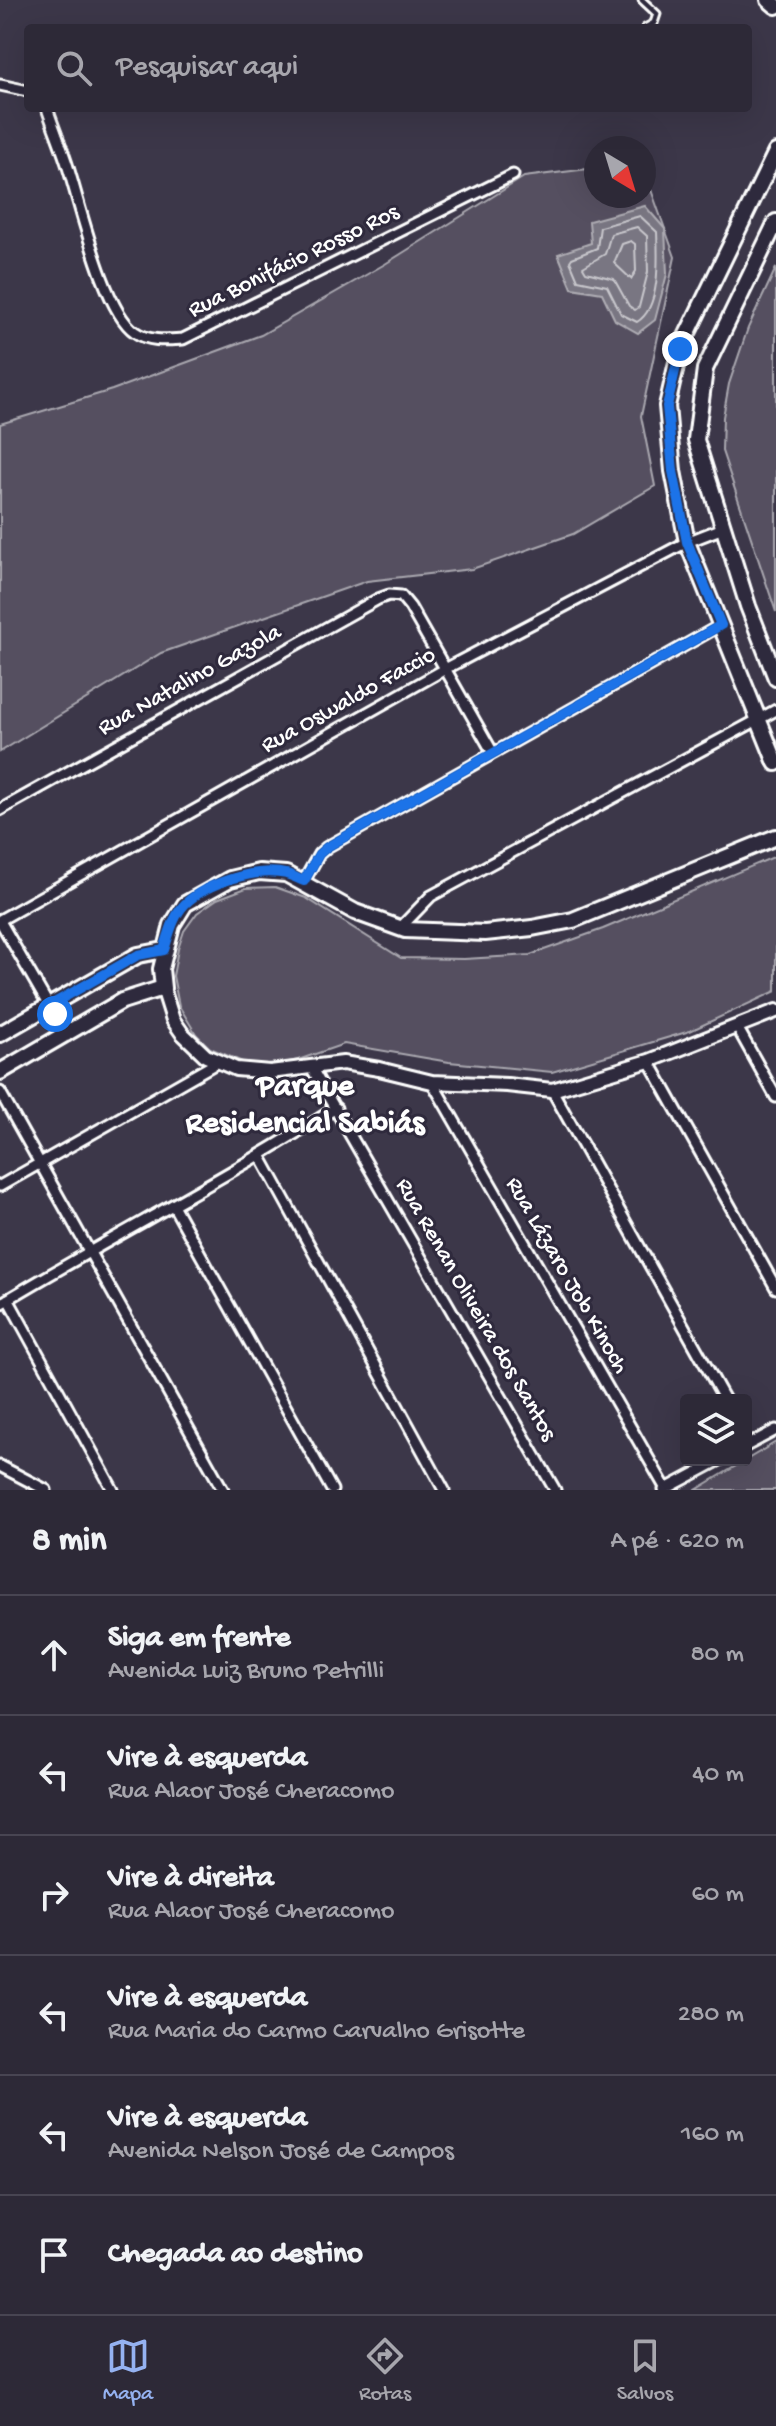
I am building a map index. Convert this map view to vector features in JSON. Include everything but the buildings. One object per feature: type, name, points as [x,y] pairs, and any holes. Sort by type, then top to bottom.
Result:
[{"type":"main road","points":[[769,0],[776,6]]},
{"type":"main road","points":[[776,152],[680,349],[667,406],[673,471],[687,542],[776,763]]},
{"type":"main road","points":[[776,222],[705,369],[696,440],[748,606],[776,678]]},
{"type":"main road","points":[[0,1072],[122,1001],[163,988],[161,969],[172,925],[185,904],[230,879],[259,872],[286,874],[304,881],[355,912],[400,928],[435,933],[485,933],[573,920],[776,837]]},
{"type":"main road","points":[[0,1034],[138,955],[164,950]]},
{"type":"main road","points":[[49,1006],[66,1034]]},
{"type":"street","points":[[0,85],[24,90]]},
{"type":"street","name":"Rua Bonifácio Rosso Ros","points":[[48,112],[67,162],[92,253],[122,319],[135,333],[156,340],[183,339],[513,175]]},
{"type":"street","name":"Rua Oswaldo Faccio","points":[[0,921],[447,668],[687,542],[723,528]]},
{"type":"street","name":"Rua Natalino Gazola","points":[[0,810],[389,595],[401,596],[447,668]]},
{"type":"street","points":[[304,881],[319,854],[327,847],[721,625]]},
{"type":"street","points":[[447,668],[493,753]]},
{"type":"street","points":[[400,928],[431,896],[776,710]]},
{"type":"street","points":[[0,921],[49,1006]]},
{"type":"street","points":[[163,988],[173,1020],[193,1046],[218,1062],[253,1072],[343,1063],[432,1082],[552,1090],[649,1061],[776,1011]]},
{"type":"street","points":[[737,1027],[776,1097]]},
{"type":"street","points":[[649,1061],[776,1288]]},
{"type":"street","points":[[0,1186],[218,1062]]},
{"type":"street","name":"Rua Renan Oliveira dos Santos","points":[[311,1067],[555,1490]]},
{"type":"street","name":"Rua Lázaro Job Kinoch","points":[[432,1082],[665,1490]]},
{"type":"street","points":[[552,1090],[722,1394]]},
{"type":"street","points":[[0,1092],[223,1490]]},
{"type":"street","points":[[113,1490],[4,1301],[87,1251],[261,1157],[336,1108]]},
{"type":"street","points":[[261,1157],[444,1490]]},
{"type":"street","points":[[173,1205],[332,1490]]},
{"type":"street","points":[[752,1441],[776,1430]]},
{"type":"street","points":[[0,1466],[46,1490]]},
{"type":"street","points":[[665,1490],[709,1466]]},
{"type":"lane","points":[[642,0],[657,14],[652,24]]},
{"type":"shaded area","points":[[584,170],[584,208],[656,208],[656,204],[675,257],[641,416],[655,486],[573,534],[472,569],[367,581],[161,653],[0,752],[0,424],[112,390],[261,335],[385,264],[524,177]]},
{"type":"shaded area","points":[[776,268],[776,612],[722,451],[723,417],[729,384],[748,328]]},
{"type":"shaded area","points":[[776,856],[776,991],[690,1031],[552,1072],[449,1062],[344,1044],[270,1066],[247,1064],[210,1048],[196,1034],[179,1006],[173,976],[184,931],[197,913],[217,899],[246,888],[275,887],[306,898],[401,958],[464,959],[530,955],[603,929]]},
{"type":"shaded area","points":[[776,1442],[776,1490],[696,1490],[736,1466],[752,1466],[752,1456]]},
{"type":"water","points":[[647,208],[665,229],[667,274],[655,320],[638,333],[615,320],[602,293],[572,288],[558,254],[591,243],[589,221]]},
{"type":"district","name":"Parque Residencial Sabiás","points":[[305,1106]]},
{"type":"route","points":[[55,1014],[49,1006],[138,955],[164,950],[172,925],[185,904],[209,889],[230,879],[259,872],[286,874],[304,881],[319,854],[327,847],[721,625],[687,542],[673,471],[667,406],[680,349]]}]
